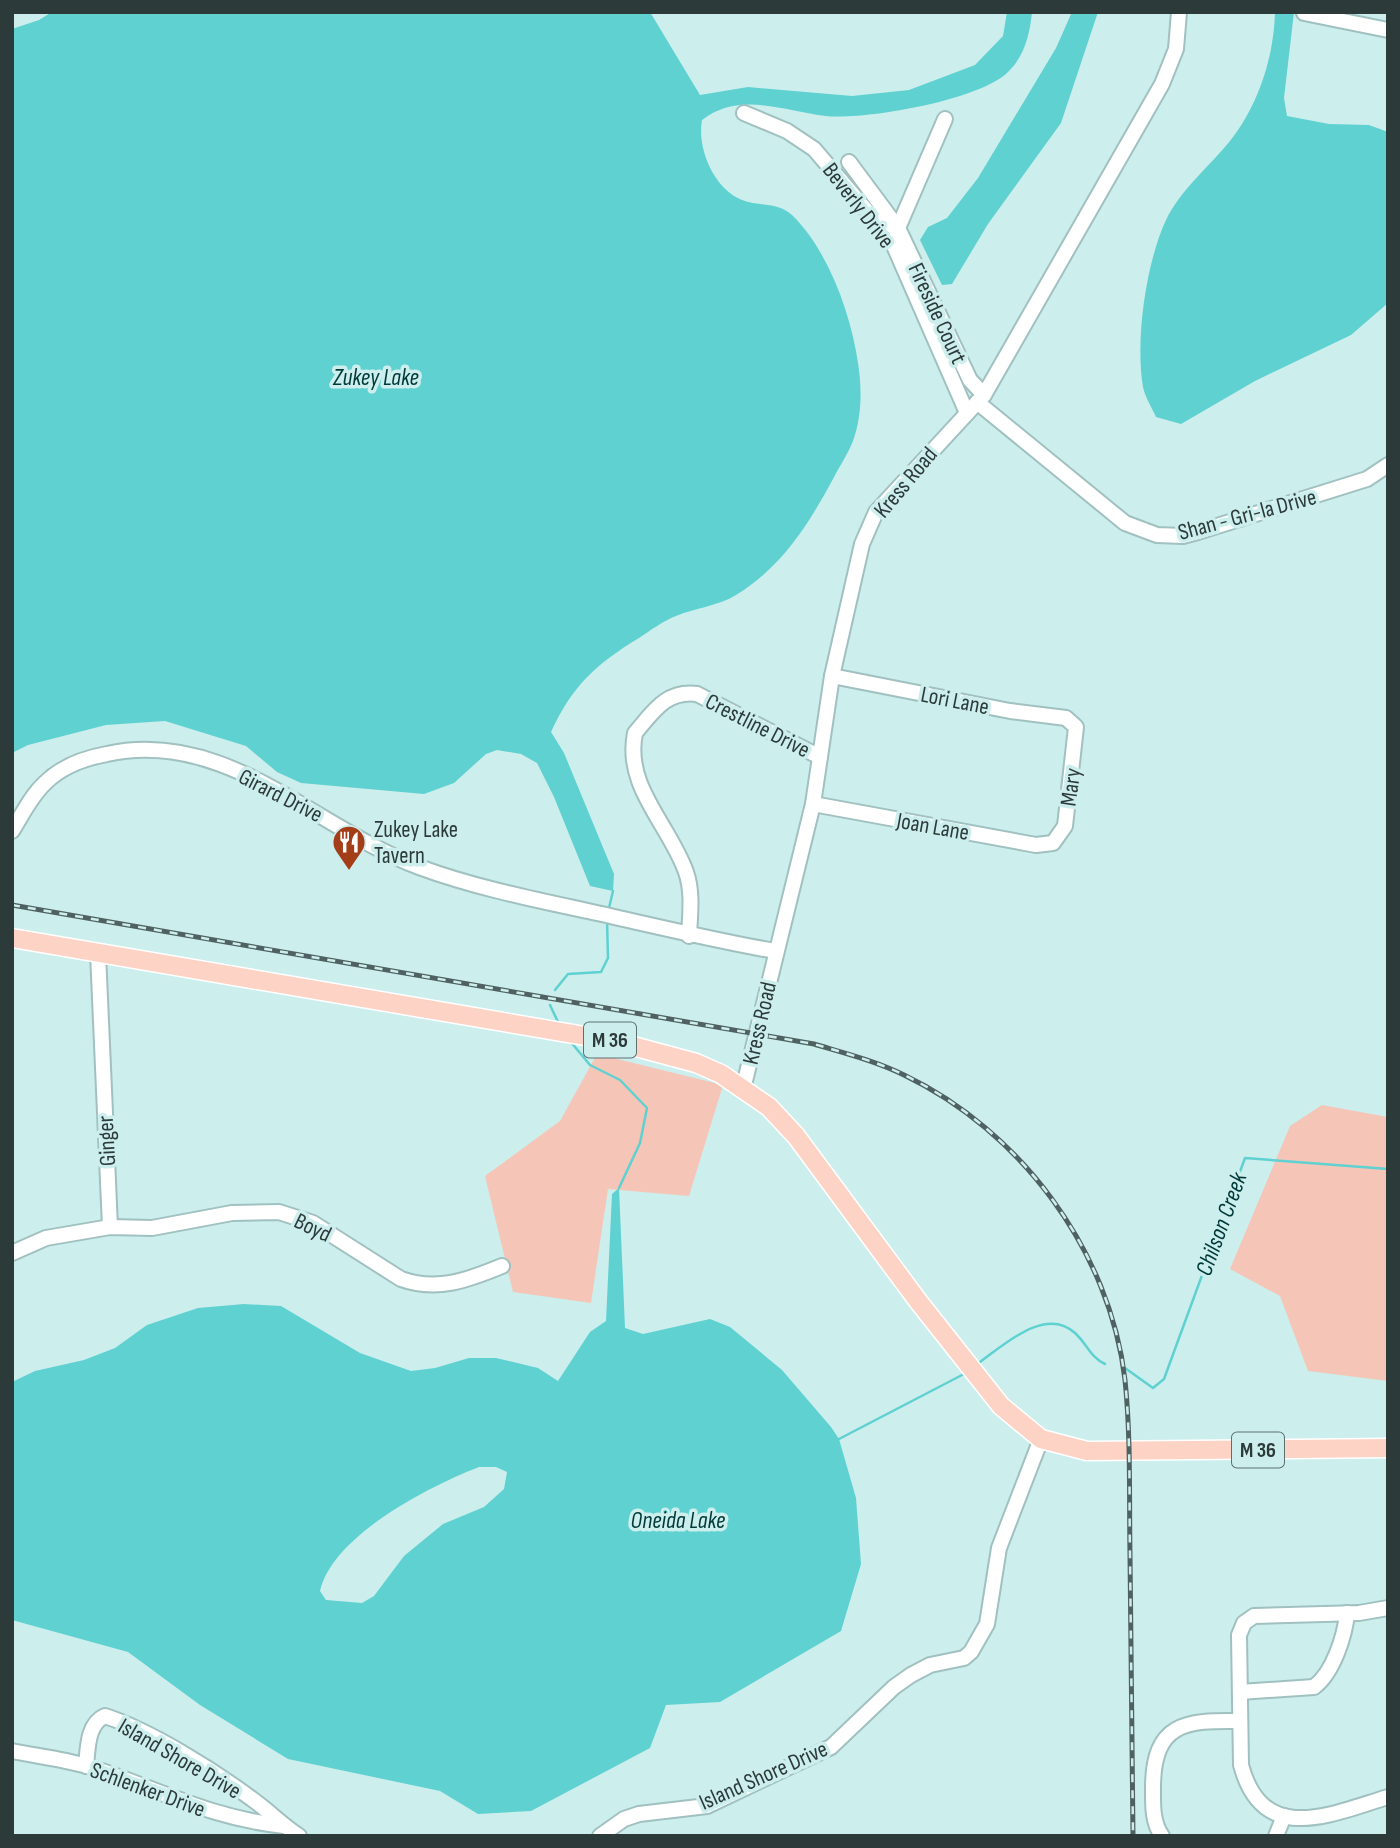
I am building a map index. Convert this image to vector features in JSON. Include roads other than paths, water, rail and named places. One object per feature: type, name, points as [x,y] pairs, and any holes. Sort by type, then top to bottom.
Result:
[{"type":"main road","name":"M 36","points":[[12,938],[639,1046],[696,1063],[769,1107],[796,1136],[918,1301],[995,1398],[1012,1417],[1041,1439],[1087,1451],[1388,1448]]},
{"type":"street","name":"Kress Road","points":[[743,1089],[759,1035],[775,951],[813,804],[832,676],[862,544],[876,512],[976,403],[1162,85],[1176,49],[1179,12]]},
{"type":"street","points":[[1304,13],[1388,30]]},
{"type":"street","name":"Beverly Drive","points":[[744,113],[787,131],[814,149],[891,239],[976,403]]},
{"type":"street","points":[[898,228],[945,119]]},
{"type":"street","name":"Fireside Court","points":[[849,162],[898,228],[970,380],[976,403]]},
{"type":"street","name":"Shan - Gri-la Drive","points":[[976,403],[1125,523],[1157,535],[1183,536],[1198,532],[1367,480],[1388,465]]},
{"type":"street","name":"Lori Lane","points":[[832,676],[1010,711],[1066,718],[1076,727]]},
{"type":"street","name":"Crestline Drive","points":[[689,936],[690,887],[685,869],[634,774],[635,733],[664,700],[685,692],[697,694],[820,757]]},
{"type":"street","name":"Mary","points":[[1053,843],[1065,826],[1076,727]]},
{"type":"street","name":"Girard Drive","points":[[12,831],[45,783],[63,769],[94,756],[123,750],[175,750],[211,760],[258,781],[379,850],[419,867],[523,897],[689,936],[775,951]]},
{"type":"street","name":"Joan Lane","points":[[813,804],[1036,845],[1053,843]]},
{"type":"street","name":"Ginger","points":[[97,953],[110,1227]]},
{"type":"street","name":"Boyd","points":[[110,1227],[152,1228],[232,1213],[279,1212],[313,1223],[382,1268],[415,1284],[435,1286],[456,1283],[502,1266]]},
{"type":"street","points":[[12,1252],[46,1238],[110,1227]]},
{"type":"street","name":"Island Shore Drive","points":[[600,1836],[624,1819],[639,1814],[707,1806],[831,1746],[894,1687],[911,1675],[930,1665],[969,1654],[987,1624],[999,1548],[1041,1439]]},
{"type":"street","points":[[1388,1608],[1347,1614],[1249,1619],[1239,1635],[1241,1765],[1245,1780],[1264,1804],[1284,1816],[1307,1820],[1388,1797]]},
{"type":"street","points":[[1240,1692],[1304,1690],[1319,1683],[1346,1630],[1347,1614]]},
{"type":"street","name":"Island Shore Drive","points":[[86,1766],[91,1732],[97,1720],[105,1716],[158,1741],[253,1799],[299,1836]]},
{"type":"street","points":[[1162,1836],[1155,1824],[1153,1768],[1162,1741],[1180,1726],[1196,1721],[1240,1721]]},
{"type":"street","name":"Schlenker Drive","points":[[12,1751],[86,1766],[195,1808],[255,1823],[284,1826]]},
{"type":"street","points":[[1276,1836],[1284,1816]]},
{"type":"water","name":"Zukey Lake","points":[[52,12],[650,12],[700,95],[748,87],[852,96],[909,90],[975,65],[1003,36],[1007,12],[1032,12],[1026,43],[1019,58],[1009,71],[975,91],[922,106],[868,115],[826,116],[778,107],[747,105],[717,111],[702,120],[702,143],[715,177],[742,200],[774,206],[792,215],[805,229],[827,264],[844,304],[855,344],[860,383],[860,412],[851,446],[824,496],[792,544],[767,572],[729,599],[671,618],[610,657],[577,689],[559,716],[551,732],[564,753],[614,874],[613,891],[590,886],[554,797],[537,763],[521,754],[497,750],[486,754],[454,783],[424,794],[301,783],[277,772],[246,746],[165,721],[106,725],[28,745],[12,753],[12,29],[39,20]]},
{"type":"water","points":[[1072,12],[1098,12],[1061,123],[988,224],[952,284],[942,285],[920,240],[928,227],[947,218],[978,178],[1056,48]]},
{"type":"water","points":[[1275,12],[1294,12],[1284,98],[1287,116],[1329,124],[1369,125],[1388,132],[1388,303],[1351,335],[1255,381],[1181,424],[1156,417],[1143,387],[1141,325],[1148,279],[1159,238],[1172,209],[1187,188],[1230,141],[1249,112],[1268,63]]},
{"type":"water","name":"Oneida Lake","points":[[619,1188],[625,1328],[643,1334],[710,1319],[730,1327],[782,1370],[839,1439],[856,1498],[861,1564],[841,1631],[720,1702],[666,1705],[650,1748],[531,1811],[478,1814],[440,1791],[288,1759],[200,1705],[128,1652],[12,1620],[12,1382],[35,1371],[84,1360],[115,1348],[147,1325],[198,1308],[244,1304],[281,1306],[360,1353],[411,1371],[435,1368],[469,1358],[496,1358],[538,1368],[558,1381],[590,1332],[606,1321],[612,1194]],"holes":[[[479,1467],[496,1467],[507,1472],[504,1489],[484,1507],[443,1524],[404,1556],[374,1596],[362,1603],[326,1600],[320,1591],[329,1570],[343,1551],[363,1532],[411,1500],[459,1475]]]},
{"type":"waterway","points":[[609,908],[613,891]]},
{"type":"waterway","points":[[555,990],[568,974],[601,972],[608,958],[607,920]]},
{"type":"waterway","points":[[550,1005],[558,1022]]},
{"type":"waterway","points":[[570,1041],[590,1065],[620,1080],[647,1108],[640,1143],[619,1188]]},
{"type":"waterway","name":"Chilson Creek","points":[[1125,1368],[1153,1388],[1164,1379],[1245,1158],[1388,1169]]},
{"type":"waterway","name":"Chilson Creek","points":[[980,1362],[1026,1331],[1051,1324],[1064,1326],[1075,1333],[1096,1358],[1105,1364]]},
{"type":"waterway","name":"Chilson Creek","points":[[839,1439],[962,1375]]},
{"type":"railway","points":[[12,905],[814,1044],[871,1061],[904,1075],[946,1099],[986,1128],[1021,1162],[1053,1200],[1079,1242],[1101,1286],[1116,1332],[1125,1380],[1129,1446],[1133,1836]]},
{"type":"place","name":"Zukey Lake Tavern","points":[[349,872]]}]
